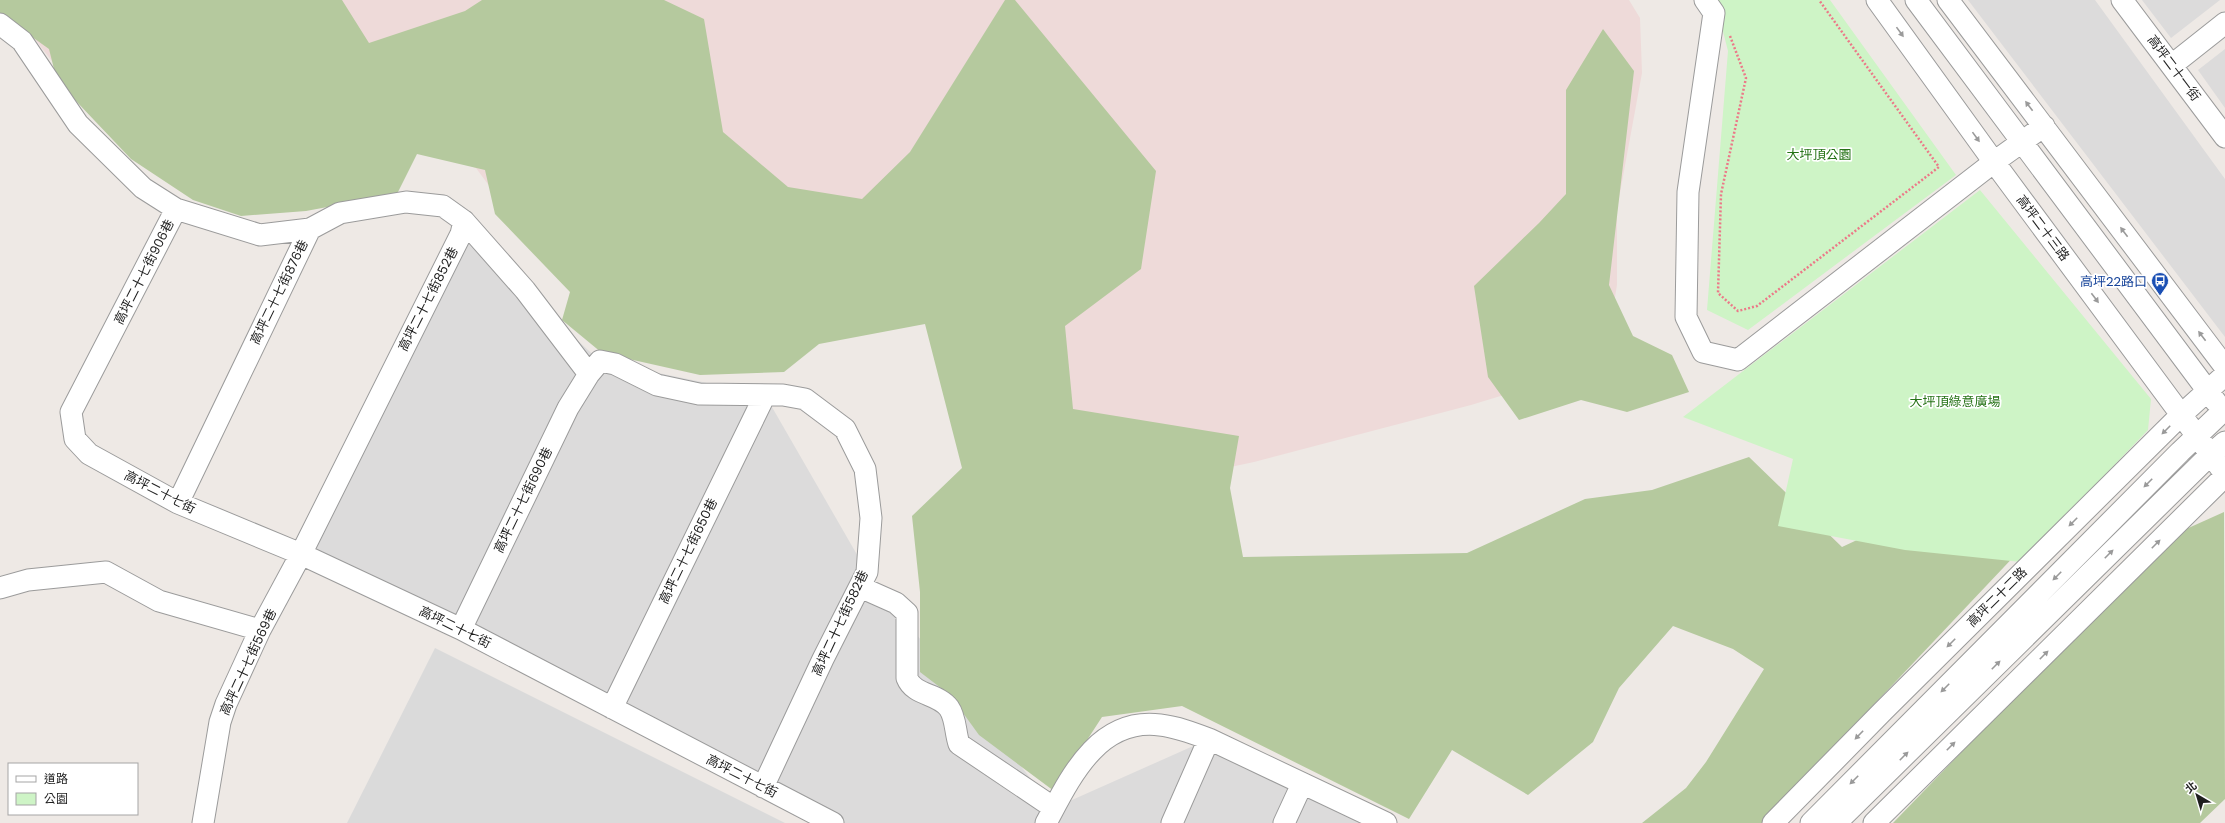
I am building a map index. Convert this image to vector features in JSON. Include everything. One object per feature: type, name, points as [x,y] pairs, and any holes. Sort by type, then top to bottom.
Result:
[{"type":"street","points":[[1705,0],[1714,13],[1688,192],[1686,317],[1703,352],[1738,360],[1994,162],[2044,126]]},
{"type":"street","name":"高坪二十三路","points":[[1877,0],[1994,162],[2196,436],[2217,448],[2225,475]]},
{"type":"street","points":[[1916,0],[2224,411]]},
{"type":"street","points":[[1948,0],[2225,367]]},
{"type":"street","name":"高坪二十一街","points":[[2122,0],[2225,137]]},
{"type":"street","points":[[2172,65],[2225,23]]},
{"type":"street","points":[[0,24],[22,41],[78,124],[143,188],[176,209]]},
{"type":"street","name":"高坪二十七街876巷","points":[[178,503],[310,229],[340,213],[406,202],[443,206],[464,221]]},
{"type":"street","name":"高坪二十七街906巷","points":[[75,439],[71,412],[176,209],[260,235],[310,229]]},
{"type":"street","points":[[464,221],[525,290],[589,374],[600,361],[615,364],[658,385],[699,394],[765,395]]},
{"type":"street","name":"高坪二十七街852巷","points":[[301,554],[461,234],[464,221]]},
{"type":"street","name":"高坪二十七街690巷","points":[[461,629],[568,408],[589,374]]},
{"type":"street","name":"高坪二十二路","points":[[1773,823],[1883,710],[2181,415],[2225,375]]},
{"type":"street","name":"高坪二十七街582巷","points":[[763,787],[823,659],[867,572],[871,518],[865,469],[845,429],[805,399],[782,395],[765,395]]},
{"type":"street","name":"高坪二十七街650巷","points":[[612,708],[765,395]]},
{"type":"street","name":"高坪二十二路","points":[[1811,823],[2196,436],[2224,411]]},
{"type":"street","name":"高坪二十七街","points":[[75,439],[89,454],[178,503],[301,554],[461,629],[832,823]]},
{"type":"street","points":[[1836,823],[2217,448]]},
{"type":"street","points":[[1874,823],[2225,475]]},
{"type":"street","name":"高坪二十七街569巷","points":[[203,823],[220,722],[226,704],[260,630],[301,554]]},
{"type":"street","points":[[0,588],[28,580],[106,572],[159,601],[260,630]]},
{"type":"street","points":[[860,587],[896,603],[907,613],[907,678],[910,686],[948,706],[953,715],[959,744],[1050,815],[1081,762],[1096,746],[1109,736],[1130,727],[1158,725],[1184,730],[1209,739],[1386,823]]},
{"type":"street","points":[[1172,823],[1209,739]]},
{"type":"street","points":[[1284,823],[1302,784]]},
{"type":"path","points":[[1727,28],[1746,78],[1721,194],[1718,293],[1738,311],[1757,306],[1938,166],[1819,0]]},
{"type":"shaded area","points":[[0,0],[1629,0],[1640,18],[1642,73],[1617,209],[1617,285],[1607,345],[1609,363],[1471,405],[1254,462],[1202,473],[1093,477],[995,297],[532,244],[476,168],[404,142],[73,88],[23,24]]},
{"type":"shaded area","points":[[1968,0],[2095,0],[2225,179],[2225,337]]},
{"type":"shaded area","points":[[2142,0],[2220,0],[2171,38]]},
{"type":"shaded area","points":[[2225,49],[2225,108],[2198,70]]},
{"type":"shaded area","points":[[461,234],[600,361],[765,395],[867,572],[1054,808],[1209,739],[1386,823],[831,823],[301,554]]},
{"type":"shaded area","points":[[435,648],[785,823],[347,823]]},
{"type":"green space","points":[[0,0],[342,0],[369,43],[465,11],[482,0],[664,0],[704,19],[723,132],[788,187],[862,199],[910,152],[1005,0],[1015,0],[1156,171],[1141,269],[1065,326],[1073,409],[1239,436],[1230,488],[1243,557],[1467,553],[1585,499],[1652,490],[1749,457],[1842,547],[1915,513],[2021,549],[1762,823],[1642,823],[1686,788],[1706,762],[1764,669],[1733,649],[1673,626],[1619,688],[1593,742],[1528,795],[1452,750],[1409,819],[1182,706],[1102,717],[1054,791],[979,735],[950,695],[920,672],[920,592],[912,516],[962,468],[925,324],[819,344],[784,372],[700,375],[602,353],[562,320],[570,292],[495,214],[485,170],[417,154],[397,194],[306,211],[241,216],[193,200],[131,159],[57,81],[49,49],[0,14]]},
{"type":"green space","name":"大坪頂公園","points":[[1715,0],[1830,0],[1956,175],[1748,330],[1707,310],[1728,51]]},
{"type":"green space","points":[[1603,29],[1634,71],[1609,285],[1633,336],[1672,355],[1689,392],[1627,412],[1581,400],[1519,420],[1488,377],[1474,286],[1539,223],[1566,194],[1566,90]]},
{"type":"green space","name":"大坪頂綠意廣場","points":[[1980,190],[2151,399],[2148,430],[2021,562],[1905,550],[1778,526],[1793,459],[1683,417]]},
{"type":"green space","points":[[2224,512],[2225,799],[2200,823],[1893,823],[2119,589],[2184,530]]},
{"type":"place","name":"高坪22路口","points":[[2160,296]]}]
